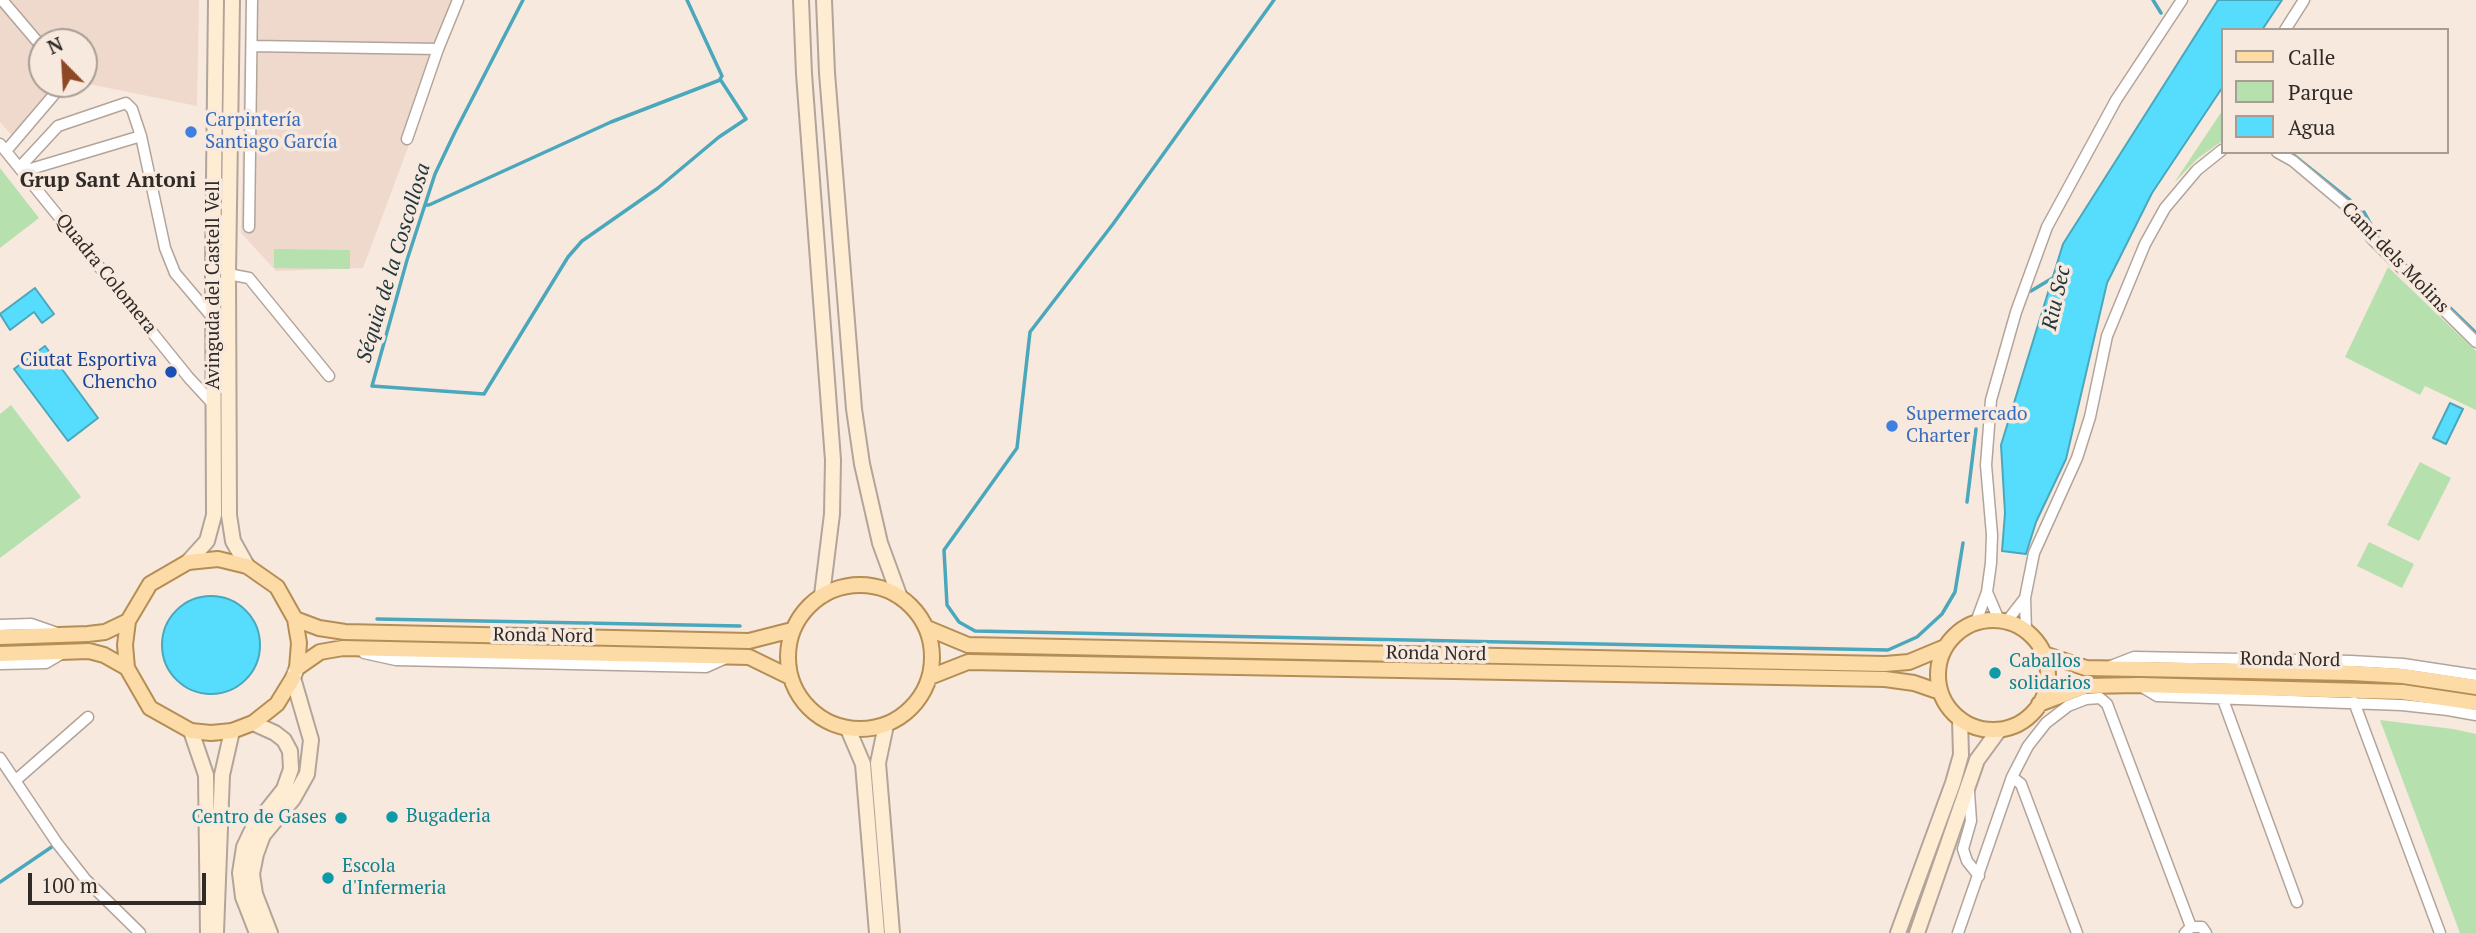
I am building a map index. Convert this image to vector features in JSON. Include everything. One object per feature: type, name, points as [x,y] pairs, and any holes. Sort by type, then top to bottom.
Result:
[{"type":"main road","name":"Avinguda del Castell Vell","points":[[188,562],[207,541],[214,515],[216,0]]},
{"type":"main road","name":"Avinguda del Castell Vell","points":[[232,0],[228,274],[229,515],[233,541],[247,566]]},
{"type":"main road","points":[[801,0],[804,74],[833,460],[832,514],[822,595]]},
{"type":"main road","points":[[824,0],[827,73],[855,409],[862,464],[877,530],[899,596]]},
{"type":"main road","points":[[270,933],[255,894],[252,874],[256,854],[263,835],[293,799],[307,774],[311,740],[295,673],[299,643],[295,619],[277,587],[247,566],[218,559],[188,562],[150,584],[128,621],[125,645],[127,668],[150,708],[191,731],[232,731],[253,723],[277,704],[295,673]]},
{"type":"main road","points":[[871,585],[899,596],[916,611],[927,628],[933,650],[930,677],[923,694],[907,713],[886,725],[866,730],[848,729],[826,721],[805,705],[790,677],[788,654],[792,631],[802,613],[822,595],[846,586],[871,585]]},
{"type":"main road","name":"Ronda Nord","points":[[295,619],[319,628],[359,632],[749,641],[792,631]]},
{"type":"main road","points":[[2003,620],[2026,631],[2044,654],[2048,677],[2039,704],[2024,721],[1999,730],[1977,728],[1960,719],[1940,692],[1938,668],[1945,647],[1958,631],[1976,622],[2003,620]]},
{"type":"main road","points":[[0,637],[105,632],[128,621]]},
{"type":"main road","name":"Ronda Nord","points":[[927,628],[968,645],[1873,663],[1909,662],[1945,647]]},
{"type":"main road","name":"Ronda Nord","points":[[295,673],[320,652],[343,648],[749,657],[790,677]]},
{"type":"main road","points":[[0,653],[89,651],[104,655],[127,668]]},
{"type":"main road","name":"Ronda Nord","points":[[2044,654],[2086,668],[2352,673],[2403,676],[2476,687]]},
{"type":"main road","name":"Ronda Nord","points":[[930,677],[968,662],[981,662],[1885,680],[1913,683],[1940,692]]},
{"type":"main road","name":"Ronda Nord","points":[[2039,704],[2086,685],[2390,691],[2476,703]]},
{"type":"main road","points":[[1899,933],[1961,755],[1960,719]]},
{"type":"main road","points":[[253,723],[284,740],[290,751],[291,769],[284,789],[253,828],[244,847],[240,873],[243,897],[257,933]]},
{"type":"main road","points":[[886,725],[878,763],[892,933]]},
{"type":"main road","points":[[848,729],[863,764],[877,933]]},
{"type":"main road","points":[[1917,933],[1978,760],[1999,730]]},
{"type":"main road","points":[[191,731],[206,775],[208,933]]},
{"type":"main road","points":[[216,933],[222,775],[232,731]]},
{"type":"street","points":[[2,0],[28,31]]},
{"type":"street","name":"Avinguda del Castell Vell","points":[[249,227],[252,0]]},
{"type":"street","points":[[407,139],[458,0]]},
{"type":"street","points":[[1976,622],[1987,592],[1992,535],[1986,465],[1991,400],[2016,312],[2047,227],[2116,100],[2182,0]]},
{"type":"street","points":[[2286,28],[2304,0]]},
{"type":"street","points":[[252,46],[438,49]]},
{"type":"street","points":[[3,147],[50,98]]},
{"type":"street","points":[[22,169],[58,126],[127,103],[132,109],[141,136],[165,248],[175,273],[213,317]]},
{"type":"street","points":[[22,169],[141,136]]},
{"type":"street","name":"Quadra Colomera","points":[[3,147],[189,378],[213,404]]},
{"type":"street","points":[[2026,631],[2025,598],[2035,553],[2077,458],[2090,417],[2107,336],[2145,244],[2165,208],[2197,170],[2220,152]]},
{"type":"street","name":"Camí dels Molins","points":[[2281,154],[2293,161],[2356,214],[2372,239],[2476,342]]},
{"type":"street","points":[[229,185],[250,185]]},
{"type":"street","points":[[228,274],[249,278],[329,376]]},
{"type":"street","points":[[1987,592],[2003,620],[2025,598]]},
{"type":"street","points":[[0,625],[32,624],[64,635]]},
{"type":"street","points":[[0,664],[46,663],[66,651]]},
{"type":"street","name":"Ronda Nord","points":[[2105,668],[2134,657],[2200,658],[2403,664],[2476,675]]},
{"type":"street","name":"Ronda Nord","points":[[2139,685],[2157,696],[2354,702],[2437,708],[2476,715]]},
{"type":"street","points":[[2222,697],[2297,902]]},
{"type":"street","points":[[1958,933],[2012,777],[2028,746],[2046,723],[2068,706],[2086,699],[2100,698],[2107,704],[2188,930],[2202,927],[2206,933]]},
{"type":"street","points":[[2354,702],[2440,933]]},
{"type":"street","points":[[16,780],[88,717]]},
{"type":"street","points":[[0,758],[57,843],[86,880],[140,933]]},
{"type":"street","points":[[2012,777],[2021,785],[2077,933]]},
{"type":"street","points":[[1969,790],[1971,821],[1963,849],[1967,861],[1979,876]]},
{"type":"shaded area","points":[[0,0],[199,0],[197,106],[98,86],[98,28],[28,28],[28,98],[55,98],[15,139],[0,122]]},
{"type":"shaded area","points":[[245,0],[463,0],[363,268],[276,271],[241,233]]},
{"type":"green space","points":[[2220,114],[2220,142],[2197,159],[2174,183]]},
{"type":"green space","points":[[0,168],[39,218],[0,248]]},
{"type":"green space","points":[[274,249],[350,250],[350,269],[274,268]]},
{"type":"green space","points":[[2388,267],[2476,351],[2476,410],[2425,386],[2420,395],[2345,357]]},
{"type":"green space","points":[[11,405],[81,497],[0,558],[0,414]]},
{"type":"green space","points":[[2420,462],[2451,478],[2419,541],[2387,525]]},
{"type":"green space","points":[[2369,542],[2414,564],[2402,588],[2357,566]]},
{"type":"green space","points":[[2380,720],[2476,734],[2476,933],[2460,933]]},
{"type":"water","name":"Riu Sec","points":[[2218,0],[2282,0],[2263,28],[2220,28],[2220,91],[2152,193],[2107,283],[2066,459],[2036,522],[2026,554],[2002,551],[2005,513],[2001,445],[2063,244]]},
{"type":"water","points":[[35,288],[54,314],[42,323],[34,312],[10,330],[0,314]]},
{"type":"water","points":[[45,346],[98,418],[68,441],[14,369]]},
{"type":"water","points":[[2450,403],[2463,409],[2446,444],[2433,438]]},
{"type":"water","points":[[211,596],[238,604],[252,618],[260,645],[252,672],[238,686],[211,694],[184,686],[170,672],[162,645],[170,618],[184,604]]},
{"type":"waterway","name":"Séquia de la Coscollosa","points":[[523,0],[435,174],[407,260],[372,386],[484,394],[568,257],[582,241],[658,188],[719,137],[746,119],[720,79],[722,76],[687,0]]},
{"type":"waterway","points":[[1274,0],[1113,224],[1030,332],[1017,448],[944,550],[947,605],[959,622],[975,631],[1888,650],[1917,637],[1942,614],[1955,592],[1963,543]]},
{"type":"waterway","points":[[2153,0],[2161,13]]},
{"type":"waterway","name":"Séquia de la Coscollosa","points":[[426,205],[611,122],[720,80]]},
{"type":"waterway","points":[[2292,154],[2355,204]]},
{"type":"waterway","points":[[2364,212],[2379,239],[2476,333]]},
{"type":"waterway","name":"Riu Sec","points":[[2031,291],[2056,276]]},
{"type":"waterway","points":[[1967,502],[1976,429]]},
{"type":"waterway","points":[[377,619],[740,626]]},
{"type":"waterway","points":[[0,882],[56,844]]},
{"type":"place","name":"Carpintería Santiago García","points":[[191,132]]},
{"type":"place","name":"Ciutat Esportiva Chencho","points":[[171,372]]},
{"type":"place","name":"Supermercado Charter","points":[[1892,426]]},
{"type":"place","name":"Caballos solidarios","points":[[1995,673]]},
{"type":"place","name":"Bugaderia","points":[[392,817]]},
{"type":"place","name":"Centro de Gases","points":[[341,818]]},
{"type":"place","name":"Escola d'Infermeria","points":[[328,878]]},
{"type":"district","name":"Grup Sant Antoni","points":[[108,181]]}]
